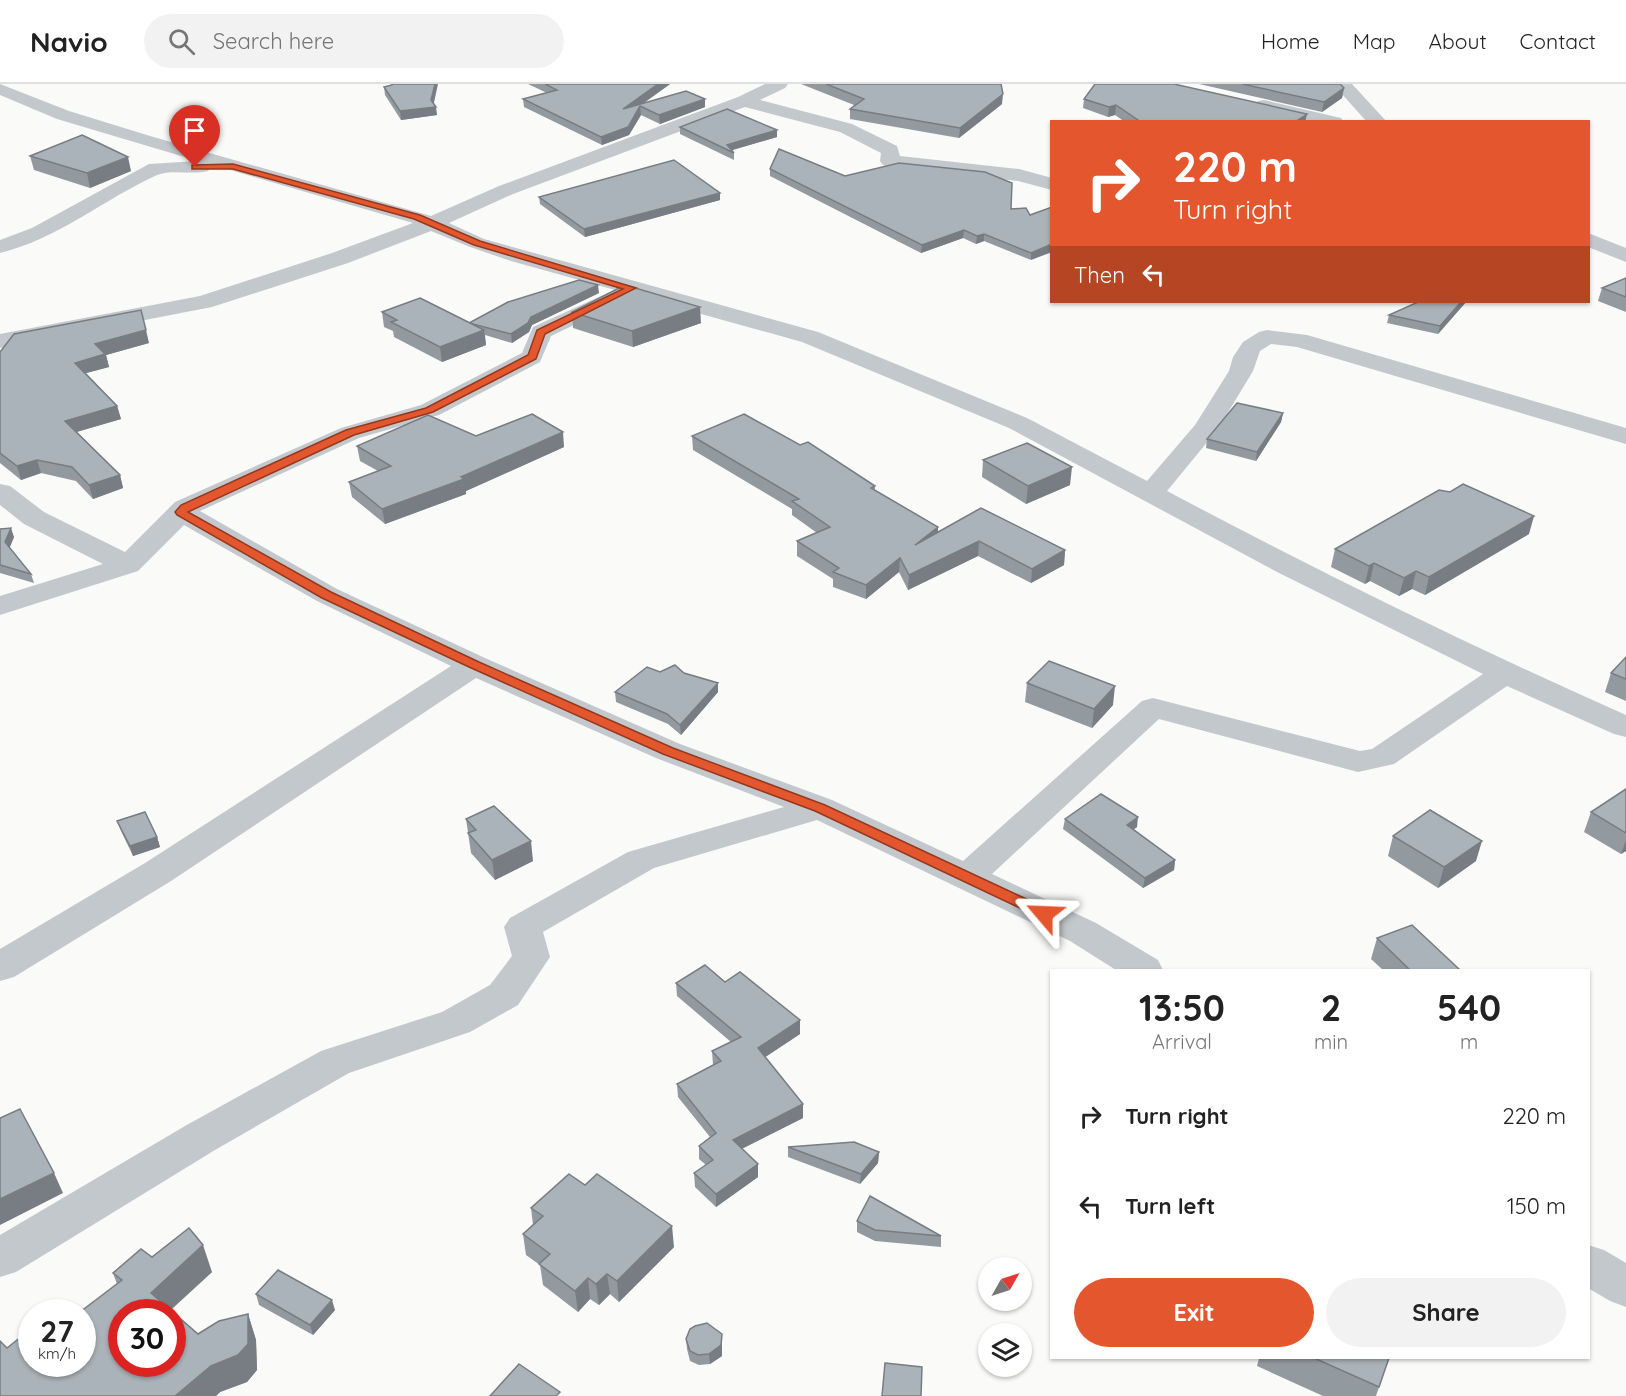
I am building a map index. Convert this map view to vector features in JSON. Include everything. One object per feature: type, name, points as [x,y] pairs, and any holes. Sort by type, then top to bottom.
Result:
[{"type":"street","points":[[0,341],[204,302],[340,258],[432,223],[506,190],[744,101],[779,84]]},
{"type":"street","points":[[1342,84],[1376,120]]},
{"type":"street","points":[[0,89],[63,115],[432,223],[488,246],[821,342],[1018,423],[1287,566],[1504,673],[1626,727]]},
{"type":"street","points":[[744,101],[846,128],[890,150],[890,161],[1020,175],[1050,183]]},
{"type":"street","points":[[1251,102],[1327,120]]},
{"type":"street","points":[[0,247],[39,232],[156,168],[233,166]]},
{"type":"street","points":[[1590,240],[1626,256]]},
{"type":"street","points":[[0,606],[128,565],[185,508],[350,433],[430,410],[532,357],[541,332],[631,288]]},
{"type":"street","points":[[1150,494],[1205,429],[1241,371],[1251,347],[1267,338],[1299,340],[1621,428]]},
{"type":"street","points":[[0,492],[34,518],[128,565]]},
{"type":"street","points":[[181,512],[327,595],[668,751],[820,808],[1083,932],[1142,969]]},
{"type":"street","points":[[0,967],[158,872],[474,664]]},
{"type":"street","points":[[967,877],[1153,708],[1335,754],[1358,762],[1382,757],[1504,673]]},
{"type":"street","points":[[0,1257],[200,1138],[335,1062],[456,1022],[504,995],[531,957],[523,927],[613,874],[641,860],[671,850],[748,831],[820,808]]},
{"type":"street","points":[[1590,1265],[1626,1287]]},
{"type":"building","points":[[392,84],[435,84],[431,100],[436,107],[400,111],[384,87]]},
{"type":"building","points":[[545,84],[658,84],[623,109],[686,91],[705,99],[659,115],[640,106],[628,127],[601,137],[523,99],[557,90]]},
{"type":"building","points":[[826,84],[1001,84],[1003,94],[960,128],[850,109],[864,99]]},
{"type":"building","points":[[1095,84],[1174,84],[1307,114],[1298,120],[1138,120],[1116,105],[1109,107],[1084,99]]},
{"type":"building","points":[[1242,84],[1340,84],[1344,88],[1324,102]]},
{"type":"building","points":[[727,109],[777,130],[727,145],[734,153],[680,127]]},
{"type":"building","points":[[82,135],[128,157],[87,173],[30,156]]},
{"type":"building","points":[[779,149],[845,176],[899,163],[985,172],[1012,183],[1011,209],[1026,208],[1030,215],[1050,208],[1050,245],[1031,253],[984,234],[977,236],[964,230],[922,245],[770,169]]},
{"type":"building","points":[[674,160],[720,193],[584,229],[539,197]]},
{"type":"building","points":[[1626,278],[1626,297],[1602,288]]},
{"type":"building","points":[[579,280],[598,285],[531,317],[528,323],[511,334],[469,323],[508,302]]},
{"type":"building","points":[[625,285],[700,307],[632,331],[572,312]]},
{"type":"building","points":[[420,298],[484,330],[440,347],[391,322],[397,320],[382,312]]},
{"type":"building","points":[[1416,303],[1460,303],[1440,326],[1389,315]]},
{"type":"building","points":[[141,310],[146,330],[95,344],[105,354],[75,363],[117,406],[65,421],[120,475],[89,485],[72,467],[37,460],[17,466],[0,453],[0,352],[14,334]]},
{"type":"building","points":[[1237,403],[1283,413],[1257,452],[1207,439]]},
{"type":"building","points":[[532,414],[563,432],[461,477],[464,479],[382,509],[349,482],[391,466],[357,446],[428,415],[476,436]]},
{"type":"building","points":[[744,414],[800,445],[808,442],[875,486],[871,488],[938,527],[915,545],[981,508],[1065,550],[1032,569],[979,541],[909,575],[900,558],[866,585],[833,572],[839,568],[797,541],[830,527],[792,501],[799,499],[692,436]]},
{"type":"building","points":[[1027,443],[1072,467],[1028,486],[983,460]]},
{"type":"building","points":[[1463,484],[1534,516],[1429,577],[1416,571],[1404,578],[1374,563],[1369,566],[1335,549],[1439,490],[1450,492]]},
{"type":"building","points":[[11,528],[5,542],[31,574],[0,565],[0,529]]},
{"type":"building","points":[[1626,657],[1626,679],[1611,673]]},
{"type":"building","points":[[1049,661],[1115,686],[1094,709],[1027,683]]},
{"type":"building","points":[[675,665],[684,673],[718,683],[680,725],[667,714],[615,692],[647,667],[660,672]]},
{"type":"building","points":[[1626,789],[1626,833],[1591,812]]},
{"type":"building","points":[[1101,794],[1138,817],[1127,825],[1175,860],[1145,878],[1065,819]]},
{"type":"building","points":[[494,806],[531,841],[492,860],[468,833],[476,830],[466,819]]},
{"type":"building","points":[[1430,810],[1482,841],[1444,867],[1393,836]]},
{"type":"building","points":[[145,812],[157,837],[130,846],[117,821]]},
{"type":"building","points":[[1412,925],[1459,969],[1409,969],[1377,938]]},
{"type":"building","points":[[705,965],[725,982],[740,972],[800,1020],[758,1048],[803,1104],[733,1140],[758,1164],[716,1194],[694,1173],[713,1160],[699,1146],[716,1133],[677,1084],[721,1061],[712,1051],[741,1037],[676,983]]},
{"type":"building","points":[[20,1109],[54,1173],[0,1199],[0,1118]]},
{"type":"building","points":[[854,1142],[879,1152],[861,1174],[788,1147]]},
{"type":"building","points":[[569,1174],[585,1185],[597,1174],[672,1226],[617,1281],[607,1274],[596,1284],[588,1278],[575,1291],[539,1264],[550,1254],[523,1234],[543,1216],[531,1208]]},
{"type":"building","points":[[870,1196],[941,1236],[875,1230],[857,1221]]},
{"type":"building","points":[[189,1228],[203,1245],[151,1293],[158,1299],[108,1299],[108,1377],[186,1377],[186,1324],[198,1334],[219,1321],[248,1314],[248,1344],[238,1355],[211,1366],[175,1396],[0,1396],[0,1341],[7,1348],[18,1339],[18,1377],[96,1377],[96,1300],[122,1280],[113,1273],[141,1249],[152,1257]]},
{"type":"building","points":[[278,1270],[332,1300],[310,1325],[256,1294]]},
{"type":"building","points":[[707,1323],[722,1334],[721,1345],[709,1354],[698,1355],[690,1351],[686,1339],[690,1329]]},
{"type":"building","points":[[1316,1359],[1389,1359],[1379,1387]]},
{"type":"building","points":[[885,1363],[922,1367],[921,1396],[882,1396]]},
{"type":"building","points":[[519,1364],[560,1392],[556,1396],[490,1396]]},
{"type":"route","points":[[195,167],[233,166],[417,217],[477,243],[631,288],[541,332],[532,357],[430,410],[350,433],[185,508],[181,512],[327,595],[474,664],[668,751],[820,808],[1044,914]]}]
